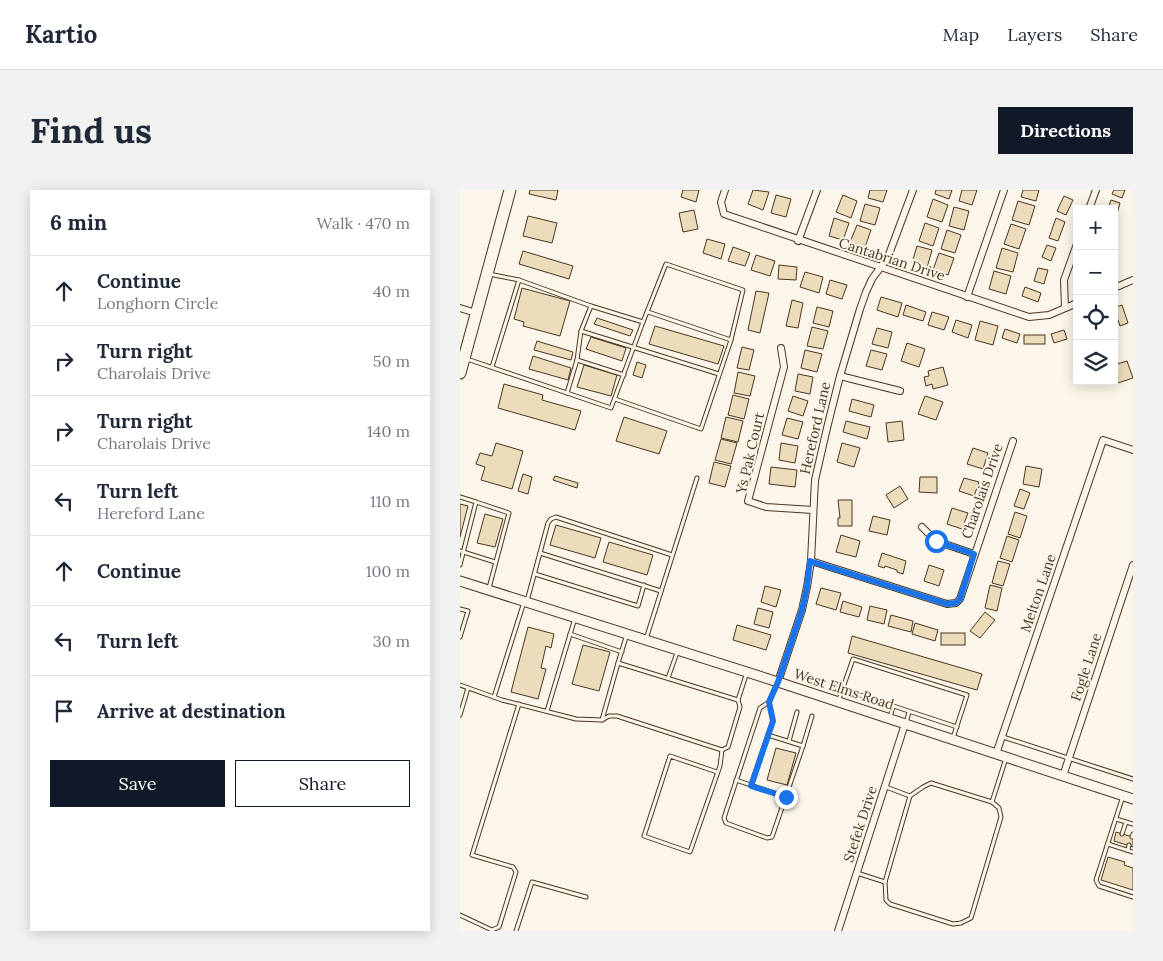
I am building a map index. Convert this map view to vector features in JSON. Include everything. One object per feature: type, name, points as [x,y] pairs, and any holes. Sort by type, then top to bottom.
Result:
[{"type":"highway","points":[[460,373],[510,190]]},
{"type":"main road","name":"West Elms Road","points":[[460,581],[1130,796]]},
{"type":"street","name":"Cantabrian Drive","points":[[725,190],[721,202],[724,214],[798,241],[967,297],[1029,317],[1049,315],[1073,305]]},
{"type":"street","points":[[798,241],[817,190]]},
{"type":"street","name":"Hereford Lane","points":[[778,682],[802,610],[807,587],[815,480],[840,376],[860,309],[872,279],[888,257],[913,190]]},
{"type":"street","points":[[967,297],[1004,190]]},
{"type":"street","points":[[1090,205],[1096,190]]},
{"type":"street","points":[[1065,308],[1064,280],[1075,250]]},
{"type":"street","points":[[1118,286],[1133,280]]},
{"type":"street","points":[[460,308],[476,312]]},
{"type":"street","name":"Ys Pak Court","points":[[781,348],[784,366],[748,501],[766,508],[813,510]]},
{"type":"street","points":[[840,376],[900,391]]},
{"type":"street","name":"Melton Lane","points":[[996,754],[1103,440],[1133,450]]},
{"type":"street","name":"Charolais Drive","points":[[810,561],[952,604],[960,599],[1012,441]]},
{"type":"street","points":[[922,527],[936,541],[974,554]]},
{"type":"street","name":"Fogle Lane","points":[[1063,776],[1133,565]]},
{"type":"street","name":"Stefek Drive","points":[[838,931],[906,724]]},
{"type":"lane","points":[[464,358],[611,408],[666,264],[743,290],[731,340],[700,429],[615,399]]},
{"type":"lane","points":[[487,274],[519,280],[591,306],[644,322]]},
{"type":"lane","points":[[492,367],[519,280]]},
{"type":"lane","points":[[567,393],[577,360],[581,331],[591,306]]},
{"type":"lane","points":[[648,312],[731,340]]},
{"type":"lane","points":[[581,331],[719,374]]},
{"type":"lane","points":[[577,360],[624,375]]},
{"type":"lane","points":[[646,640],[697,478]]},
{"type":"lane","points":[[460,497],[509,513],[488,590]]},
{"type":"lane","points":[[460,565],[476,502]]},
{"type":"lane","points":[[494,697],[526,602],[548,523],[551,519],[556,517],[672,555]]},
{"type":"lane","points":[[462,552],[496,562]]},
{"type":"lane","points":[[540,553],[661,591]]},
{"type":"lane","points":[[534,574],[638,606],[644,585]]},
{"type":"lane","points":[[460,608],[468,611],[460,637]]},
{"type":"lane","points":[[547,711],[575,617]]},
{"type":"lane","points":[[570,634],[622,652]]},
{"type":"lane","points":[[602,720],[627,634]]},
{"type":"lane","points":[[668,678],[678,650]]},
{"type":"lane","points":[[838,702],[853,659],[966,695],[953,740]]},
{"type":"lane","points":[[618,663],[738,700]]},
{"type":"lane","points":[[460,685],[494,697],[576,719],[602,720],[609,716],[617,716],[722,750],[728,747],[730,741],[740,707],[738,700],[747,672]]},
{"type":"lane","points":[[778,682],[769,702],[760,708],[724,818],[726,823],[767,838],[772,837],[812,716]]},
{"type":"lane","points":[[460,715],[468,688]]},
{"type":"lane","points":[[842,689],[957,727]]},
{"type":"lane","points":[[751,786],[773,721],[769,702]]},
{"type":"lane","points":[[460,915],[492,930],[499,927],[516,872],[512,867],[472,855],[519,704]]},
{"type":"lane","points":[[890,719],[894,706]]},
{"type":"lane","points":[[789,741],[797,712]]},
{"type":"lane","points":[[906,724],[909,712]]},
{"type":"lane","points":[[768,735],[803,746]]},
{"type":"lane","points":[[1002,737],[1133,779]]},
{"type":"lane","points":[[717,772],[670,756],[644,836],[690,852],[717,772],[722,750]]},
{"type":"lane","points":[[992,802],[1006,757]]},
{"type":"lane","points":[[736,780],[786,797]]},
{"type":"lane","points":[[931,783],[992,802],[999,808],[1001,817],[971,918],[961,923],[953,924],[890,904],[886,900],[885,882],[910,796],[931,783]]},
{"type":"lane","points":[[885,786],[910,796]]},
{"type":"lane","points":[[1130,796],[1116,819],[1096,880],[1099,886],[1133,898]]},
{"type":"lane","points":[[1116,819],[1133,824]]},
{"type":"lane","points":[[1122,834],[1126,822]]},
{"type":"lane","points":[[1118,847],[1120,842]]},
{"type":"lane","points":[[1108,844],[1133,852]]},
{"type":"lane","points":[[1128,850],[1129,845]]},
{"type":"lane","points":[[856,873],[885,882]]},
{"type":"lane","points":[[516,931],[532,882],[586,897]]},
{"type":"building","points":[[530,190],[558,190],[556,200],[529,194]]},
{"type":"building","points":[[683,190],[699,190],[696,202],[681,197]]},
{"type":"building","points":[[753,190],[769,192],[763,210],[748,204]]},
{"type":"building","points":[[870,190],[887,190],[883,202],[868,198]]},
{"type":"building","points":[[936,190],[952,190],[949,199],[935,194]]},
{"type":"building","points":[[962,190],[977,190],[972,205],[959,201]]},
{"type":"building","points":[[1023,190],[1039,190],[1036,201],[1021,197]]},
{"type":"building","points":[[1114,190],[1125,190],[1122,198],[1112,194]]},
{"type":"building","points":[[776,195],[791,199],[786,217],[771,213]]},
{"type":"building","points":[[843,195],[857,201],[851,218],[836,212]]},
{"type":"building","points":[[1064,196],[1073,200],[1066,215],[1057,211]]},
{"type":"building","points":[[933,199],[948,205],[942,222],[927,217]]},
{"type":"building","points":[[1111,200],[1120,203],[1118,210],[1118,205],[1109,205]]},
{"type":"building","points":[[1018,201],[1035,206],[1029,225],[1012,220]]},
{"type":"building","points":[[865,204],[880,208],[875,225],[860,221]]},
{"type":"building","points":[[954,207],[969,211],[964,230],[949,226]]},
{"type":"building","points":[[694,210],[698,229],[683,232],[679,213]]},
{"type":"building","points":[[528,216],[557,223],[552,243],[523,236]]},
{"type":"building","points":[[834,218],[849,223],[843,240],[829,236]]},
{"type":"building","points":[[1056,218],[1065,222],[1058,241],[1049,238]]},
{"type":"building","points":[[925,223],[939,228],[933,246],[919,241]]},
{"type":"building","points":[[1011,224],[1026,229],[1019,249],[1004,244]]},
{"type":"building","points":[[857,225],[871,230],[865,247],[850,242]]},
{"type":"building","points":[[947,230],[961,235],[955,253],[941,249]]},
{"type":"building","points":[[707,239],[725,244],[721,259],[703,253]]},
{"type":"building","points":[[1047,245],[1056,248],[1051,261],[1042,257]]},
{"type":"building","points":[[917,246],[932,250],[927,268],[912,263]]},
{"type":"building","points":[[733,247],[750,253],[745,266],[728,261]]},
{"type":"building","points":[[1002,248],[1018,253],[1013,272],[996,268]]},
{"type":"building","points":[[523,251],[573,266],[569,279],[519,264]]},
{"type":"building","points":[[939,253],[954,258],[948,275],[933,270]]},
{"type":"building","points":[[756,255],[775,261],[770,276],[751,270]]},
{"type":"building","points":[[779,265],[797,267],[796,280],[778,279]]},
{"type":"building","points":[[1038,268],[1048,270],[1044,284],[1034,281]]},
{"type":"building","points":[[994,271],[1011,276],[1006,294],[989,289]]},
{"type":"building","points":[[805,272],[823,277],[819,293],[800,287]]},
{"type":"building","points":[[830,280],[847,285],[842,299],[826,294]]},
{"type":"building","points":[[1025,287],[1041,293],[1038,302],[1022,296]]},
{"type":"building","points":[[522,288],[570,301],[560,336],[523,326],[524,322],[514,319]]},
{"type":"building","points":[[756,291],[769,293],[760,333],[748,330]]},
{"type":"building","points":[[881,297],[902,303],[898,317],[877,310]]},
{"type":"building","points":[[792,300],[803,303],[798,328],[786,326]]},
{"type":"building","points":[[906,305],[926,312],[923,321],[903,315]]},
{"type":"building","points":[[1122,305],[1128,323],[1120,326],[1118,320],[1118,306]]},
{"type":"building","points":[[817,307],[833,311],[829,327],[813,323]]},
{"type":"building","points":[[932,312],[949,317],[944,330],[928,325]]},
{"type":"building","points":[[597,318],[633,330],[630,336],[594,324]]},
{"type":"building","points":[[956,320],[972,325],[968,338],[952,332]]},
{"type":"building","points":[[980,321],[998,326],[993,345],[975,340]]},
{"type":"building","points":[[655,326],[724,346],[718,364],[649,344]]},
{"type":"building","points":[[812,327],[828,331],[823,349],[807,346]]},
{"type":"building","points":[[877,328],[892,332],[888,348],[872,344]]},
{"type":"building","points":[[1005,329],[1020,334],[1017,343],[1002,338]]},
{"type":"building","points":[[1064,330],[1067,339],[1054,343],[1051,334]]},
{"type":"building","points":[[1024,335],[1045,335],[1045,344],[1024,344]]},
{"type":"building","points":[[591,337],[626,348],[622,361],[586,349]]},
{"type":"building","points":[[537,341],[573,352],[571,360],[534,350]]},
{"type":"building","points":[[907,343],[925,349],[919,367],[901,361]]},
{"type":"building","points":[[742,347],[754,350],[749,370],[737,368]]},
{"type":"building","points":[[805,350],[822,354],[817,372],[801,368]]},
{"type":"building","points":[[871,350],[887,354],[882,370],[866,366]]},
{"type":"building","points":[[533,356],[571,368],[568,380],[529,369]]},
{"type":"building","points":[[1127,361],[1133,378],[1118,383],[1118,364]]},
{"type":"building","points":[[637,362],[646,365],[642,378],[633,375]]},
{"type":"building","points":[[584,365],[617,375],[611,396],[577,387]]},
{"type":"building","points":[[943,367],[948,385],[933,389],[932,384],[926,386],[924,377],[929,376],[928,371]]},
{"type":"building","points":[[738,372],[755,376],[750,396],[734,393]]},
{"type":"building","points":[[798,374],[813,377],[810,394],[795,391]]},
{"type":"building","points":[[504,384],[543,395],[542,400],[581,411],[575,430],[498,408]]},
{"type":"building","points":[[733,395],[749,399],[744,419],[728,415]]},
{"type":"building","points":[[793,396],[808,401],[803,416],[788,411]]},
{"type":"building","points":[[925,396],[943,402],[936,420],[918,414]]},
{"type":"building","points":[[852,399],[874,405],[871,417],[849,411]]},
{"type":"building","points":[[624,417],[667,431],[659,454],[616,441]]},
{"type":"building","points":[[726,417],[743,421],[738,442],[721,438]]},
{"type":"building","points":[[787,418],[803,422],[798,439],[782,435]]},
{"type":"building","points":[[846,421],[870,427],[867,439],[843,432]]},
{"type":"building","points":[[902,421],[904,440],[888,442],[886,423]]},
{"type":"building","points":[[721,439],[737,443],[731,464],[715,460]]},
{"type":"building","points":[[496,443],[523,451],[512,489],[481,480],[485,467],[476,464],[480,453],[492,456]]},
{"type":"building","points":[[781,443],[798,446],[795,463],[779,460]]},
{"type":"building","points":[[842,443],[860,448],[854,467],[837,462]]},
{"type":"building","points":[[973,448],[988,453],[983,469],[967,464]]},
{"type":"building","points":[[714,462],[731,466],[725,487],[709,483]]},
{"type":"building","points":[[1026,466],[1042,469],[1039,487],[1023,484]]},
{"type":"building","points":[[771,467],[797,470],[795,487],[769,484]]},
{"type":"building","points":[[523,474],[532,477],[528,494],[518,491]]},
{"type":"building","points":[[555,476],[578,483],[577,488],[553,480]]},
{"type":"building","points":[[920,477],[937,477],[937,493],[919,492]]},
{"type":"building","points":[[964,478],[979,482],[974,496],[959,491]]},
{"type":"building","points":[[900,486],[908,499],[894,508],[886,495]]},
{"type":"building","points":[[1020,489],[1030,493],[1024,509],[1014,506]]},
{"type":"building","points":[[838,500],[852,500],[852,526],[838,526],[838,518],[840,518]]},
{"type":"building","points":[[460,504],[468,506],[460,537]]},
{"type":"building","points":[[952,508],[968,513],[962,529],[947,524]]},
{"type":"building","points":[[1015,512],[1027,516],[1020,538],[1008,534]]},
{"type":"building","points":[[485,514],[503,519],[495,547],[477,543]]},
{"type":"building","points":[[873,516],[890,520],[887,535],[869,531]]},
{"type":"building","points":[[556,525],[601,538],[595,558],[550,545]]},
{"type":"building","points":[[841,535],[860,541],[856,557],[836,552]]},
{"type":"building","points":[[1007,536],[1019,540],[1012,562],[1000,558]]},
{"type":"building","points":[[609,542],[653,555],[647,575],[603,562]]},
{"type":"building","points":[[882,553],[906,561],[903,574],[885,566],[884,568],[878,566]]},
{"type":"building","points":[[998,561],[1010,564],[1003,586],[992,583]]},
{"type":"building","points":[[929,565],[944,570],[939,586],[924,581]]},
{"type":"building","points":[[990,585],[1002,588],[997,611],[985,608]]},
{"type":"building","points":[[765,586],[781,590],[776,607],[761,602]]},
{"type":"building","points":[[821,588],[841,593],[836,610],[816,604]]},
{"type":"building","points":[[843,601],[862,607],[859,617],[840,612]]},
{"type":"building","points":[[870,606],[887,610],[884,624],[867,620]]},
{"type":"building","points":[[758,608],[773,612],[769,628],[754,624]]},
{"type":"building","points":[[985,612],[995,620],[980,638],[970,631]]},
{"type":"building","points":[[891,615],[913,621],[911,632],[888,626]]},
{"type":"building","points":[[915,623],[938,630],[935,641],[912,634]]},
{"type":"building","points":[[737,625],[771,635],[766,650],[733,640]]},
{"type":"building","points":[[528,627],[554,634],[551,648],[546,646],[541,668],[546,669],[538,699],[511,692]]},
{"type":"building","points":[[941,633],[965,633],[965,645],[941,645]]},
{"type":"building","points":[[852,636],[982,674],[977,690],[848,653]]},
{"type":"building","points":[[583,645],[610,652],[599,691],[572,684]]},
{"type":"building","points":[[776,748],[796,753],[787,785],[767,780]]},
{"type":"building","points":[[1116,832],[1133,837],[1133,847],[1114,841]]},
{"type":"building","points":[[1108,857],[1125,862],[1124,865],[1133,868],[1133,890],[1101,880]]},
{"type":"route","points":[[786,797],[751,786],[773,721],[769,702],[778,682],[802,610],[810,561],[947,604],[956,603],[960,599],[974,554],[936,541]]}]
